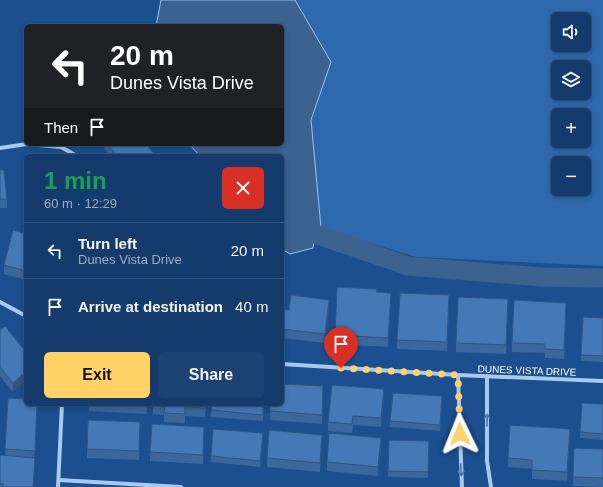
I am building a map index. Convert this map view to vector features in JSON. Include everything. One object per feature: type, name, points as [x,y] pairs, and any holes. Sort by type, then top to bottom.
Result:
[{"type":"street","points":[[0,148],[24,145]]},
{"type":"street","points":[[50,146],[61,147],[73,154]]},
{"type":"street","points":[[0,302],[24,315]]},
{"type":"street","name":"DUNES VISTA DRIVE","points":[[284,364],[458,375],[603,381]]},
{"type":"street","points":[[458,375],[462,487]]},
{"type":"street","points":[[487,376],[487,461],[491,487]]},
{"type":"street","points":[[58,487],[62,406]]},
{"type":"street","points":[[59,480],[181,487]]},
{"type":"shaded area","points":[[161,0],[295,0],[331,62],[311,120],[321,228],[315,234],[313,248],[290,254],[284,250],[284,154],[198,154],[191,146],[284,146],[284,24],[156,24]]},
{"type":"shaded area","points":[[295,0],[603,0],[603,266],[416,257],[321,228],[311,120],[331,62]]},
{"type":"building","points":[[109,146],[148,146],[154,154],[115,154]]},
{"type":"building","points":[[0,170],[4,170],[7,199],[0,199]]},
{"type":"building","points":[[13,230],[24,233],[24,270],[4,265]]},
{"type":"building","points":[[337,287],[377,289],[376,292],[391,293],[388,338],[335,335]]},
{"type":"building","points":[[400,293],[449,295],[447,342],[397,340]]},
{"type":"building","points":[[291,295],[329,300],[325,334],[284,329],[284,309],[289,310]]},
{"type":"building","points":[[458,297],[508,299],[506,345],[456,343]]},
{"type":"building","points":[[514,300],[566,303],[564,350],[545,349],[545,344],[512,343]]},
{"type":"building","points":[[583,317],[603,318],[603,356],[581,355]]},
{"type":"building","points":[[5,326],[24,350],[24,374],[13,383],[0,367],[0,330]]},
{"type":"building","points":[[284,384],[323,386],[322,415],[270,411],[270,406],[284,406]]},
{"type":"building","points":[[332,385],[384,389],[381,418],[353,416],[352,424],[328,422]]},
{"type":"building","points":[[393,393],[442,396],[440,425],[390,421]]},
{"type":"building","points":[[8,398],[24,399],[24,406],[37,406],[35,451],[5,449]]},
{"type":"building","points":[[582,403],[603,404],[603,434],[580,432]]},
{"type":"building","points":[[165,406],[205,406],[205,408],[185,407],[185,414],[164,413]]},
{"type":"building","points":[[212,406],[263,406],[263,415],[211,410]]},
{"type":"building","points":[[88,420],[140,422],[139,451],[87,449]]},
{"type":"building","points":[[152,424],[204,427],[203,455],[150,452]]},
{"type":"building","points":[[510,425],[570,429],[567,472],[532,470],[532,460],[508,458]]},
{"type":"building","points":[[213,429],[263,433],[260,461],[211,456]]},
{"type":"building","points":[[269,430],[322,435],[320,463],[267,458]]},
{"type":"building","points":[[329,433],[381,438],[378,467],[327,462]]},
{"type":"building","points":[[389,440],[429,441],[428,472],[388,471]]},
{"type":"building","points":[[574,448],[603,449],[603,478],[573,477]]},
{"type":"building","points":[[0,455],[35,458],[33,487],[3,487],[3,484],[0,484]]},
{"type":"waterway","points":[[315,234],[408,266],[541,277],[603,278]]},
{"type":"route","points":[[341,368],[458,375],[460,434]]}]
